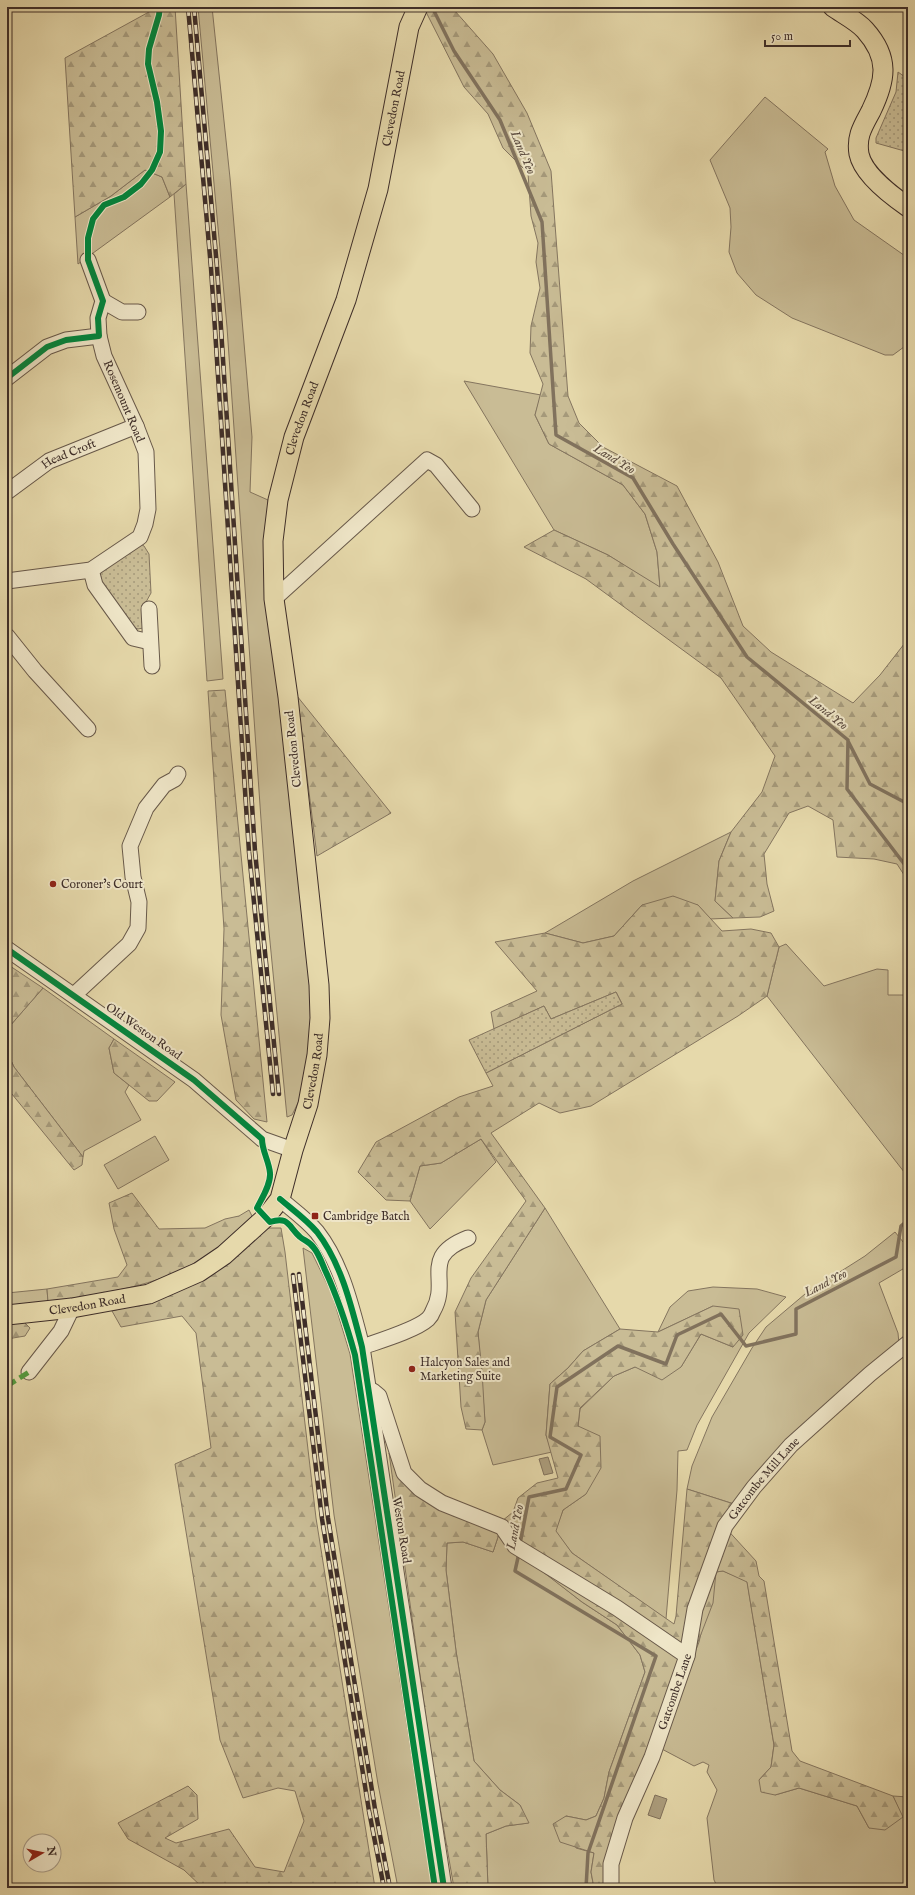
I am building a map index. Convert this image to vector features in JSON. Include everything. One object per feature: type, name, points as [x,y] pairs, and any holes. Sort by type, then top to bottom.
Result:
[{"type":"main road","name":"Clevedon Road","points":[[7,1315],[72,1308],[149,1294],[199,1272],[224,1255],[266,1217],[280,1199],[293,1150],[308,1104],[317,1055],[320,1018],[319,985],[288,697],[274,599],[273,541],[278,500],[294,437],[346,300],[378,190],[409,27],[418,7]]},
{"type":"main road","points":[[844,10],[864,29],[878,49],[885,69],[878,96],[859,133],[860,155],[871,175],[887,192],[908,207]]},
{"type":"street","points":[[88,260],[103,301],[122,312],[138,312]]},
{"type":"street","name":"Rosemount Road","points":[[7,581],[91,570],[140,537],[145,524],[148,509],[146,452],[136,426],[104,356],[99,336],[98,318],[103,301]]},
{"type":"street","points":[[7,378],[47,347],[66,340],[99,336]]},
{"type":"street","name":"Head Croft","points":[[7,492],[49,461],[136,426]]},
{"type":"street","points":[[274,599],[427,460],[436,465],[472,509]]},
{"type":"street","points":[[91,570],[95,585],[133,638],[150,642]]},
{"type":"street","points":[[149,609],[152,666]]},
{"type":"street","points":[[7,636],[35,671],[88,728]]},
{"type":"street","points":[[74,994],[129,944],[138,928],[139,902],[133,877],[130,846],[146,808],[164,785],[175,779],[178,774]]},
{"type":"street","name":"Old Weston Road","points":[[7,949],[74,994],[194,1080],[262,1139],[293,1150]]},
{"type":"street","name":"Weston Road","points":[[280,1199],[317,1233],[335,1263],[352,1307],[362,1347],[444,1888]]},
{"type":"street","points":[[362,1347],[429,1319],[437,1305],[440,1290],[438,1274],[439,1263],[446,1250],[456,1243],[468,1238]]},
{"type":"street","points":[[29,1372],[61,1332],[72,1308]]},
{"type":"street","name":"Gatcombe Mill Lane","points":[[687,1656],[695,1609],[725,1526],[754,1487],[791,1445],[870,1374],[908,1343]]},
{"type":"street","name":"Gatcombe Lane","points":[[369,1388],[379,1396],[404,1473],[420,1488],[442,1503],[502,1527],[520,1548],[618,1608],[687,1656],[652,1757],[625,1818],[611,1864],[611,1888]]},
{"type":"green space","points":[[158,7],[175,7],[186,184],[170,197],[162,177],[145,170],[111,196],[75,217],[65,58]]},
{"type":"green space","points":[[198,7],[212,7],[230,178],[252,437],[250,492],[268,500],[266,578],[313,990],[311,1045],[304,1091],[292,1115],[287,1117],[268,921],[227,327]]},
{"type":"green space","points":[[428,7],[459,7],[455,11],[493,54],[527,113],[551,171],[568,396],[579,423],[603,447],[677,486],[718,562],[743,626],[771,652],[853,703],[880,675],[908,639],[908,881],[897,864],[874,859],[837,857],[833,820],[808,806],[789,813],[764,854],[767,884],[774,911],[760,917],[733,918],[715,901],[719,861],[731,832],[762,792],[775,756],[721,678],[586,579],[524,547],[554,530],[608,555],[660,587],[657,552],[645,514],[623,485],[549,444],[535,415],[543,384],[530,353],[531,326],[540,288],[536,262],[538,243],[531,216],[528,173],[503,148],[488,114],[464,87],[425,10]]},
{"type":"green space","points":[[898,72],[908,79],[908,152],[876,143],[876,138],[896,92]]},
{"type":"green space","points":[[765,97],[828,149],[825,152],[835,186],[854,220],[908,258],[908,344],[893,355],[885,355],[792,318],[756,295],[737,273],[729,252],[731,227],[730,208],[710,160]]},
{"type":"green space","points":[[145,170],[162,177],[170,197],[78,264],[75,217],[111,196]]},
{"type":"green space","points":[[186,184],[223,679],[207,681],[174,194]]},
{"type":"green space","points":[[464,381],[541,395],[535,415],[549,444],[623,485],[645,514],[657,552],[660,588],[608,555],[554,530]]},
{"type":"green space","points":[[139,543],[144,546],[149,554],[151,593],[146,602],[147,621],[143,628],[138,629],[132,627],[103,587],[100,573],[105,567]]},
{"type":"green space","points":[[225,690],[267,1122],[254,1119],[236,1100],[221,1015],[224,929],[208,691]]},
{"type":"green space","points":[[297,696],[391,813],[317,856]]},
{"type":"green space","points":[[731,832],[719,861],[715,901],[733,918],[710,919],[698,905],[642,905],[614,936],[583,943],[545,933],[633,881]]},
{"type":"green space","points":[[673,896],[698,905],[722,931],[751,929],[771,933],[779,947],[767,996],[738,1016],[591,1106],[560,1113],[539,1103],[491,1133],[545,1208],[486,1300],[478,1332],[485,1422],[482,1430],[466,1429],[461,1407],[455,1312],[471,1278],[526,1201],[481,1139],[441,1163],[420,1166],[410,1201],[386,1200],[358,1172],[376,1142],[459,1097],[493,1086],[486,1073],[622,1004],[616,992],[551,1019],[544,1006],[494,1029],[491,1012],[537,991],[495,942],[545,933],[583,943],[614,936],[642,905]]},
{"type":"green space","points":[[786,944],[824,986],[877,969],[888,970],[888,995],[907,995],[908,1177],[767,996],[779,947]]},
{"type":"green space","points":[[7,964],[43,988],[9,1027],[7,1046]]},
{"type":"green space","points":[[43,988],[114,1039],[109,1048],[114,1073],[129,1085],[125,1092],[141,1120],[84,1151],[83,1157],[14,1067],[7,1052],[9,1027]]},
{"type":"green space","points":[[616,992],[622,1004],[486,1073],[469,1040],[544,1006],[551,1019]]},
{"type":"green space","points":[[114,1039],[175,1082],[157,1101],[149,1101],[114,1073],[109,1048]]},
{"type":"green space","points":[[7,1052],[14,1067],[83,1157],[82,1165],[74,1170],[7,1088]]},
{"type":"green space","points":[[155,1136],[169,1160],[118,1189],[104,1165]]},
{"type":"green space","points":[[481,1139],[496,1162],[430,1229],[410,1201],[420,1166],[441,1163]]},
{"type":"green space","points":[[132,1193],[159,1229],[205,1228],[225,1219],[239,1216],[249,1210],[252,1216],[210,1254],[167,1276],[128,1288],[48,1302],[47,1289],[118,1277],[127,1265],[114,1229],[109,1203]]},
{"type":"green space","points":[[545,1208],[620,1329],[583,1351],[568,1368],[550,1384],[546,1435],[552,1452],[493,1465],[482,1430],[485,1422],[478,1332],[486,1300]]},
{"type":"green space","points":[[266,1228],[281,1228],[285,1252],[316,1518],[375,1888],[203,1888],[184,1870],[128,1839],[118,1823],[188,1786],[197,1795],[198,1819],[165,1838],[176,1843],[229,1829],[255,1867],[284,1872],[304,1821],[295,1791],[278,1788],[243,1798],[220,1740],[175,1464],[211,1448],[196,1333],[182,1316],[121,1327],[112,1311],[160,1298]]},
{"type":"green space","points":[[895,1232],[908,1248],[908,1266],[879,1283],[898,1333],[899,1344],[805,1424],[759,1469],[745,1486],[737,1505],[687,1489],[692,1466],[712,1417],[752,1348],[766,1327],[805,1294],[865,1256]]},
{"type":"green space","points":[[303,1248],[312,1253],[332,1294],[350,1354],[432,1888],[398,1888],[378,1784],[334,1515]]},
{"type":"green space","points":[[713,1287],[757,1289],[786,1297],[749,1333],[697,1425],[687,1450],[678,1451],[677,1490],[666,1619],[572,1553],[555,1531],[563,1510],[586,1494],[578,1426],[580,1409],[614,1376],[635,1367],[681,1367],[701,1334],[733,1347],[713,1306],[658,1332],[670,1307],[688,1291]]},
{"type":"green space","points":[[47,1289],[48,1302],[7,1306],[7,1293]]},
{"type":"green space","points":[[713,1306],[739,1309],[743,1335],[733,1347],[701,1334],[681,1367],[662,1380],[635,1367],[614,1376],[580,1408],[578,1426],[600,1436],[601,1468],[586,1494],[563,1510],[556,1531],[572,1553],[674,1624],[676,1616],[687,1489],[737,1505],[723,1525],[756,1561],[759,1576],[764,1581],[792,1751],[800,1761],[893,1796],[903,1817],[885,1830],[869,1828],[857,1806],[799,1788],[775,1795],[761,1792],[759,1780],[771,1767],[774,1745],[747,1582],[723,1571],[716,1572],[713,1603],[621,1842],[608,1888],[594,1888],[591,1872],[594,1853],[560,1842],[553,1824],[566,1816],[586,1820],[596,1816],[604,1798],[609,1772],[645,1672],[640,1655],[617,1625],[582,1602],[521,1555],[502,1521],[513,1512],[518,1498],[537,1483],[558,1478],[546,1435],[550,1384],[568,1368],[583,1351],[620,1329],[658,1332]]},
{"type":"green space","points":[[24,1322],[30,1328],[25,1336],[7,1339],[7,1325]]},
{"type":"green space","points":[[389,1453],[401,1476],[500,1531],[493,1552],[463,1542],[447,1543],[446,1570],[456,1651],[474,1761],[500,1790],[520,1805],[529,1823],[506,1826],[486,1834],[488,1888],[454,1888],[432,1761]]},
{"type":"green space","points":[[500,1531],[522,1555],[582,1602],[617,1625],[640,1655],[645,1672],[609,1772],[604,1798],[596,1816],[586,1820],[566,1816],[576,1848],[594,1853],[591,1872],[594,1888],[488,1888],[486,1834],[506,1826],[528,1823],[520,1805],[500,1790],[474,1761],[456,1651],[446,1570],[447,1543],[463,1542],[493,1552]]},
{"type":"green space","points":[[723,1571],[747,1581],[774,1745],[771,1767],[759,1780],[775,1795],[799,1788],[857,1806],[869,1828],[902,1817],[893,1796],[908,1797],[908,1888],[718,1888],[714,1880],[707,1818],[717,1790],[707,1772],[709,1765],[703,1762],[694,1766],[658,1747],[699,1642],[715,1572]]},
{"type":"shaded area","points":[[548,1457],[553,1473],[544,1475],[539,1459]]},
{"type":"shaded area","points":[[655,1795],[667,1799],[660,1819],[648,1815]]},
{"type":"waterway","name":"Land Yeo","points":[[432,7],[454,51],[500,120],[542,222],[556,435],[633,478],[673,544],[747,657],[848,740],[847,789],[908,869]]},
{"type":"waterway","points":[[848,741],[870,784],[908,804]]},
{"type":"waterway","name":"Land Yeo","points":[[520,1544],[529,1497],[566,1489],[581,1455],[550,1437],[557,1387],[618,1346],[666,1364],[677,1335],[721,1314],[746,1346],[796,1334],[796,1309],[896,1257],[901,1226],[908,1220]]},
{"type":"waterway","name":"Land Yeo","points":[[519,1553],[515,1571],[656,1656],[588,1853],[586,1888]]},
{"type":"railway","points":[[188,7],[211,268],[249,852],[273,1094]]},
{"type":"railway","points":[[194,7],[217,267],[255,851],[279,1094]]},
{"type":"railway","points":[[299,1274],[328,1518],[375,1809],[390,1888]]},
{"type":"railway","points":[[293,1275],[322,1519],[369,1811],[384,1888]]},
{"type":"marked path","points":[[7,1386],[29,1372]]},
{"type":"cycle path","points":[[7,378],[47,347],[66,340],[99,336],[98,318],[103,301],[88,260],[88,238],[93,219],[104,205],[124,197],[141,184],[152,170],[160,152],[161,131],[157,102],[148,64],[149,49],[160,7]]},
{"type":"cycle path","points":[[7,949],[194,1080],[262,1139],[270,1177],[266,1191],[257,1208],[270,1222],[281,1220],[288,1223],[300,1237],[312,1246],[320,1259],[338,1302],[355,1355],[435,1888]]},
{"type":"cycle path","points":[[280,1199],[309,1223],[326,1245],[340,1272],[362,1347],[444,1888]]},
{"type":"place","name":"Coroner's Court","points":[[53,884]]},
{"type":"place","name":"Cambridge Batch","points":[[315,1216]]},
{"type":"place","name":"Halcyon Sales and Marketing Suite","points":[[412,1369]]}]
